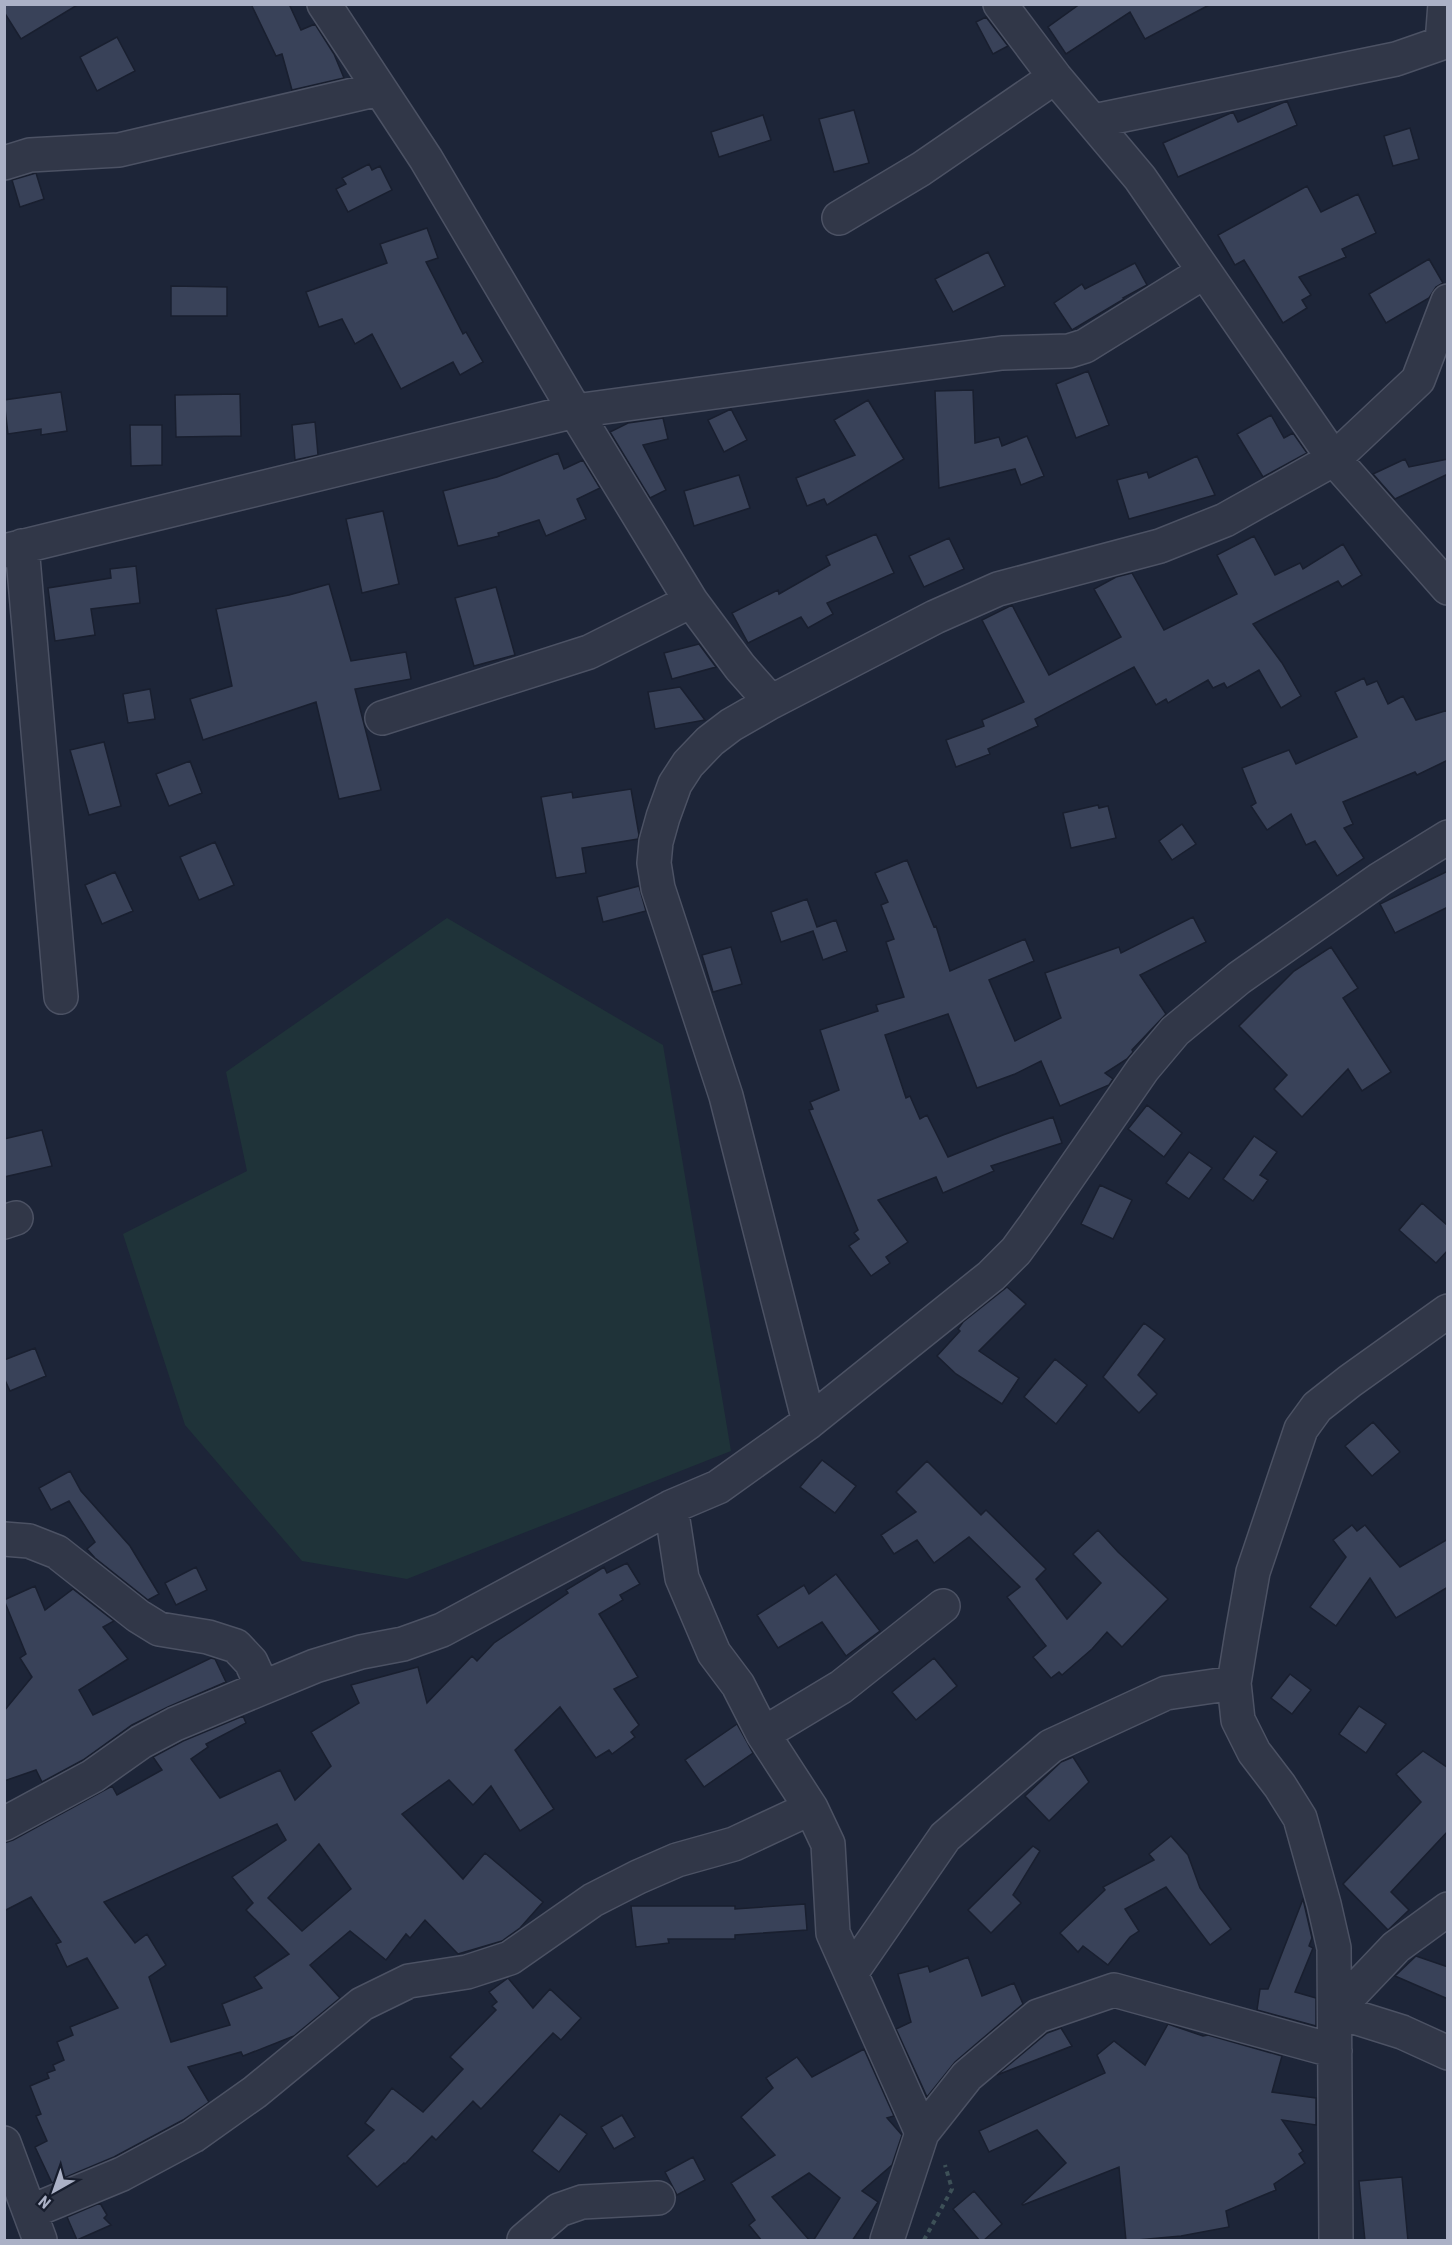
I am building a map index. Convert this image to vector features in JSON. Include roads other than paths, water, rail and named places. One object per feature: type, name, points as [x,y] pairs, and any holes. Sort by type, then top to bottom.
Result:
[{"type":"street","points":[[324,4],[426,159],[691,601],[740,667],[771,702]]},
{"type":"street","points":[[999,4],[1055,77],[1140,178],[1334,459],[1448,588]]},
{"type":"street","points":[[1094,121],[1396,59],[1445,44],[1445,4]]},
{"type":"street","points":[[839,218],[921,169],[1055,77]]},
{"type":"street","points":[[4,163],[30,155],[119,150],[379,89]]},
{"type":"street","points":[[61,997],[13,548],[575,411],[1002,353],[1069,351],[1084,346],[1204,272]]},
{"type":"street","points":[[809,1422],[726,1096],[658,888],[654,864],[656,842],[675,784],[688,764],[710,741],[731,725],[935,617],[998,589],[1160,546],[1225,520],[1334,459],[1418,380],[1438,355],[1448,302]]},
{"type":"street","points":[[382,718],[590,652],[691,601]]},
{"type":"street","points":[[4,1824],[93,1776],[149,1737],[175,1724],[262,1686],[315,1666],[361,1652],[403,1644],[442,1630],[671,1507],[718,1488],[809,1422],[991,1276],[1016,1251],[1143,1069],[1175,1031],[1239,978],[1380,879],[1448,837]]},
{"type":"street","points":[[1336,2241],[1334,1948],[1300,1818],[1280,1786],[1254,1752],[1238,1720],[1234,1683],[1253,1572],[1301,1429],[1317,1407],[1448,1311]]},
{"type":"street","points":[[671,1507],[682,1578],[714,1653],[738,1685],[763,1734],[811,1808],[828,1844],[833,1934],[922,2133]]},
{"type":"street","points":[[4,1539],[29,1541],[57,1551],[138,1616],[159,1629],[208,1637],[236,1646],[251,1662],[262,1686]]},
{"type":"street","points":[[763,1734],[841,1687],[943,1606]]},
{"type":"street","points":[[851,1973],[945,1837],[1051,1746],[1166,1693],[1234,1683]]},
{"type":"street","points":[[4,2143],[35,2226],[122,2174],[193,2136],[255,2092],[362,2004],[409,1982],[467,1972],[510,1958],[593,1900],[638,1877],[677,1860],[734,1844],[811,1808]]},
{"type":"street","points":[[1335,2011],[1396,1947],[1448,1910]]},
{"type":"street","points":[[887,2241],[922,2133],[966,2076],[1038,2016],[1114,1990],[1335,2052]]},
{"type":"street","points":[[1335,2011],[1402,2032],[1448,2053]]},
{"type":"street","points":[[524,2241],[559,2210],[582,2202],[658,2198]]}]
